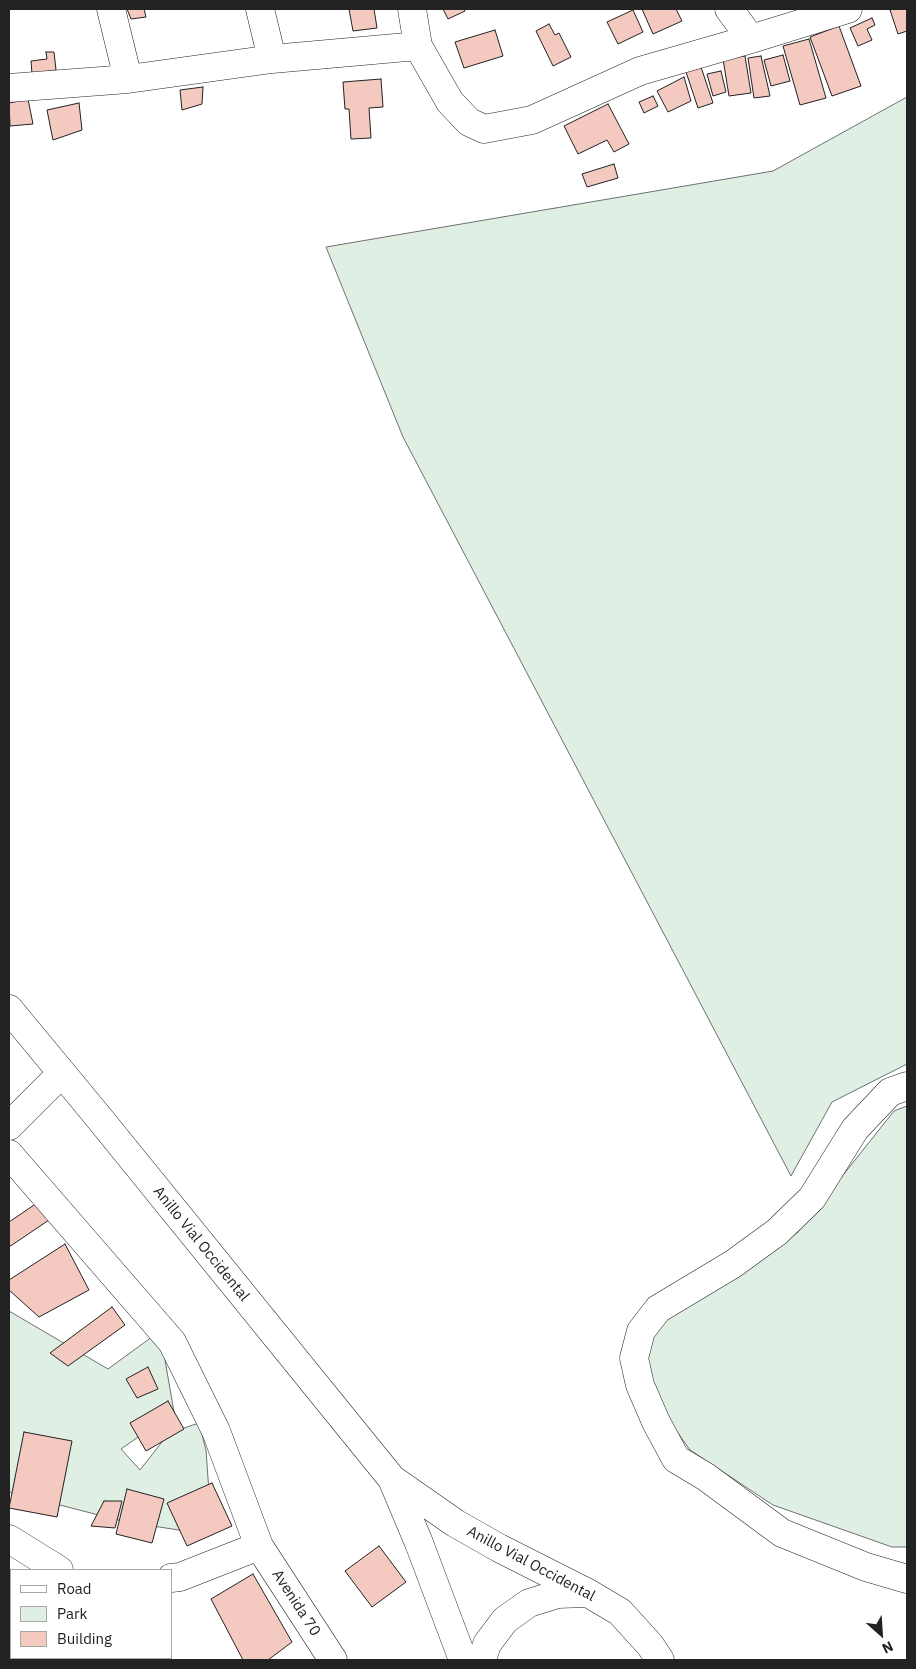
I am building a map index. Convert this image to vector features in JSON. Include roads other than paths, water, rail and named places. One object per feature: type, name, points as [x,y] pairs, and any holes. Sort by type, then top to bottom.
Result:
[{"type":"main road","points":[[111,9],[128,79]]},
{"type":"main road","points":[[260,9],[272,60]]},
{"type":"main road","points":[[412,9],[418,46],[450,102],[469,122],[484,129],[532,120],[640,71],[848,9]]},
{"type":"main road","points":[[729,9],[751,39]]},
{"type":"main road","points":[[9,88],[128,79],[272,60],[418,46]]},
{"type":"main road","name":"Anillo Vial Occidental","points":[[9,1009],[392,1479],[455,1523],[499,1548],[588,1593],[620,1612],[650,1645],[660,1660]]},
{"type":"main road","points":[[10,1123],[62,1073]]},
{"type":"main road","points":[[907,1086],[890,1092],[855,1129],[812,1198],[777,1232],[733,1264],[658,1309],[640,1332],[634,1358],[640,1385],[656,1422],[676,1459],[706,1477],[782,1533],[866,1567],[907,1579]]},
{"type":"main road","name":"Avenida 70","points":[[9,1154],[172,1342],[216,1432],[259,1546],[333,1660]]},
{"type":"main road","name":"Anillo Vial Occidental","points":[[392,1479],[419,1543],[463,1660]]},
{"type":"main road","points":[[9,1539],[57,1569]]},
{"type":"main road","points":[[172,1578],[180,1578],[259,1546]]},
{"type":"main road","points":[[482,1660],[487,1644],[505,1620],[529,1603],[558,1594],[588,1593]]}]
